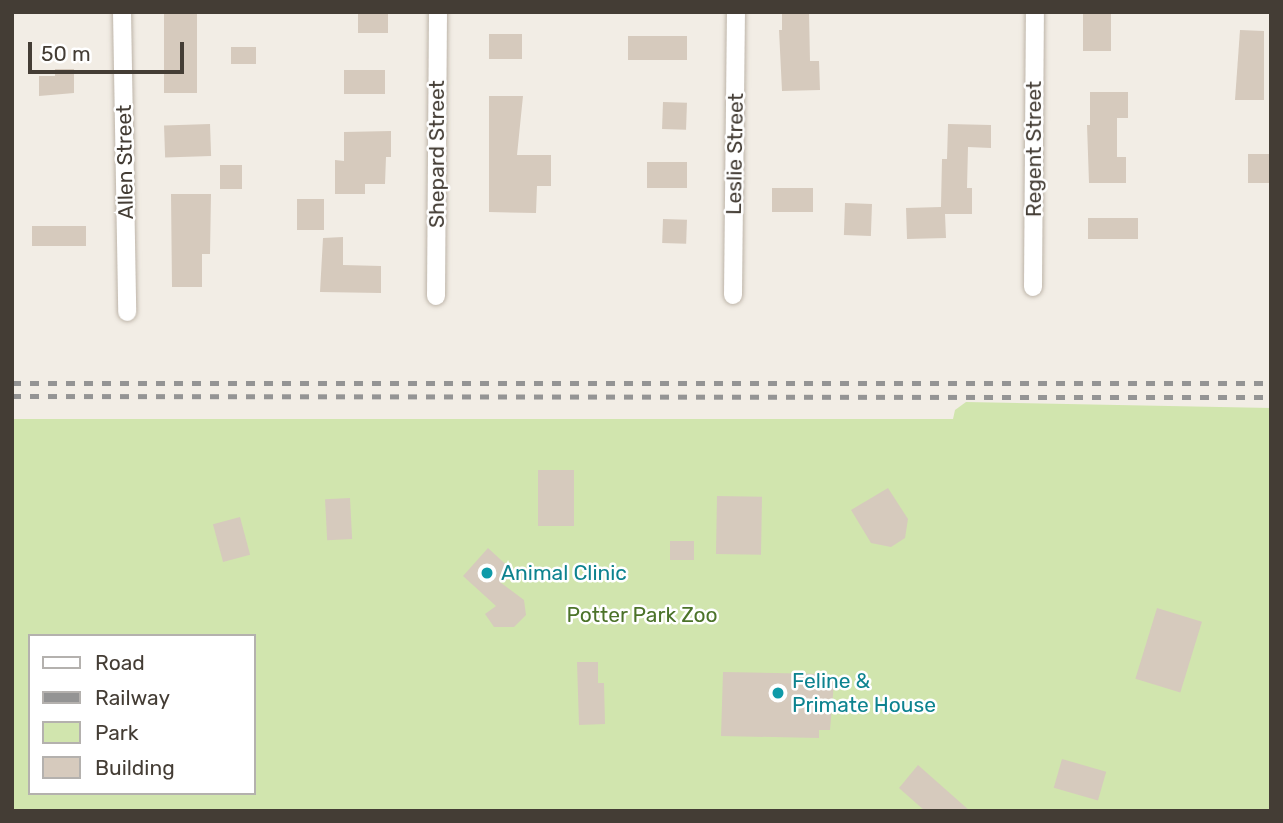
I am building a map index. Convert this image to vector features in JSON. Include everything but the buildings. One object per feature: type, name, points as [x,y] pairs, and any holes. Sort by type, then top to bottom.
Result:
[{"type":"street","name":"Allen Street","points":[[122,12],[127,312]]},
{"type":"street","name":"Shepard Street","points":[[436,296],[438,12]]},
{"type":"street","name":"Leslie Street","points":[[733,295],[736,12]]},
{"type":"street","name":"Regent Street","points":[[1033,287],[1035,12]]},
{"type":"green space","name":"Potter Park Zoo","points":[[966,402],[1271,408],[1271,811],[12,811],[12,419],[953,419],[955,410]]},
{"type":"railway","points":[[12,383],[1271,383]]},
{"type":"railway","points":[[12,396],[1271,397]]},
{"type":"place","name":"Animal Clinic","points":[[487,573]]},
{"type":"place","name":"Feline & Primate House","points":[[778,693]]}]
